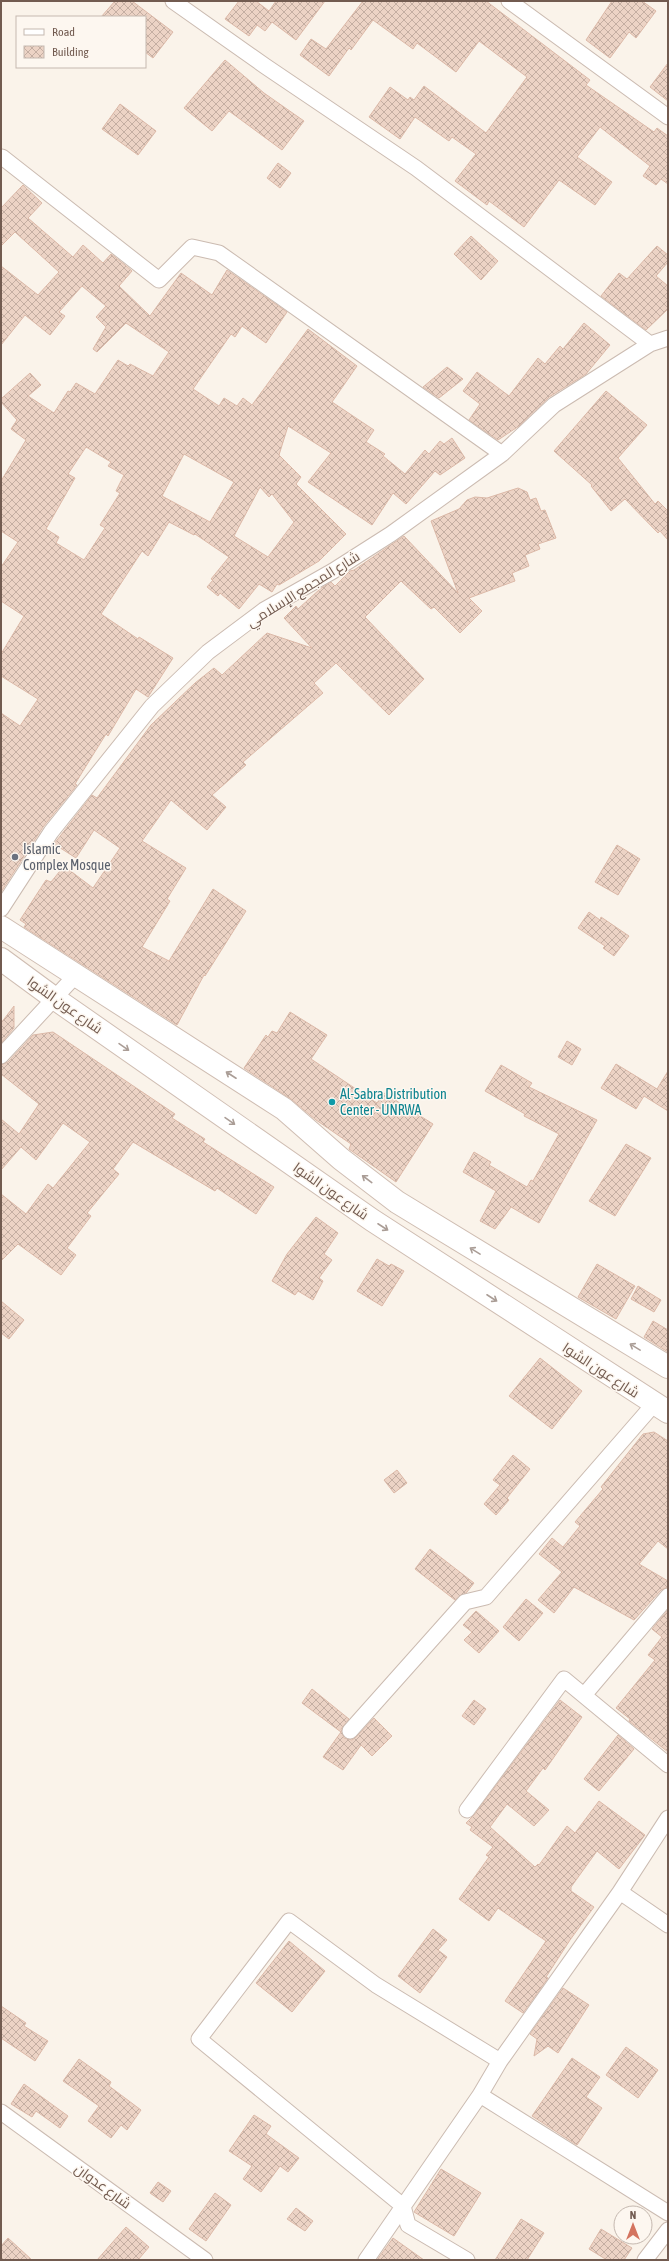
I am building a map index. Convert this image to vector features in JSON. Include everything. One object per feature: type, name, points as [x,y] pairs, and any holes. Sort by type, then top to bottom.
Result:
[{"type":"main road","points":[[1,927],[284,1109],[341,1159],[397,1202],[668,1367]]},
{"type":"main road","name":"شارع عون الشوا","points":[[1,959],[54,998],[372,1220],[661,1408]]},
{"type":"street","points":[[173,1],[265,66],[416,168],[650,344]]},
{"type":"street","points":[[509,1],[668,117]]},
{"type":"street","points":[[2,158],[159,280],[192,247],[219,253],[502,454]]},
{"type":"street","name":"شارع المجمع الإسلامي","points":[[1,909],[51,832],[152,706],[208,652],[264,610],[333,571],[391,534],[502,454],[554,405],[650,344],[668,338]]},
{"type":"street","points":[[1,1056],[76,975]]},
{"type":"street","points":[[350,1731],[465,1602],[486,1597],[661,1408]]},
{"type":"street","points":[[585,1694],[668,1596]]},
{"type":"street","points":[[467,1810],[564,1679],[585,1694],[668,1765]]},
{"type":"street","points":[[366,2260],[480,2095],[500,2061],[620,1892],[668,1818]]},
{"type":"street","points":[[620,1892],[668,1925]]},
{"type":"street","points":[[467,2260],[408,2225],[403,2206],[199,2039],[289,1921],[376,1984],[500,2061]]},
{"type":"street","points":[[480,2095],[668,2213]]},
{"type":"street","name":"شارع عدوان","points":[[1,2112],[205,2260]]},
{"type":"street","points":[[645,2260],[668,2230]]},
{"type":"building","points":[[115,1],[132,1],[173,32],[153,58],[146,53],[146,16],[102,16]]},
{"type":"building","points":[[239,1],[256,1],[269,11],[276,1],[325,1],[296,40],[272,22],[265,31],[257,25],[249,36],[225,19]]},
{"type":"building","points":[[363,1],[486,1],[590,80],[586,85],[654,132],[657,128],[668,136],[668,184],[661,179],[656,185],[643,176],[650,166],[600,127],[577,157],[612,182],[595,205],[559,180],[524,227],[489,201],[487,205],[455,181],[476,154],[452,137],[449,141],[415,117],[400,139],[369,117],[390,87],[408,100],[410,97],[414,100],[424,86],[486,133],[527,77],[479,41],[456,72],[417,43],[413,49],[373,20],[351,50],[349,48],[329,76],[300,55],[311,39],[326,49]]},
{"type":"building","points":[[612,1],[642,1],[656,11],[636,38],[629,32],[610,58],[586,40]]},
{"type":"building","points":[[225,60],[264,93],[304,121],[282,150],[229,111],[212,131],[184,108]]},
{"type":"building","points":[[668,63],[668,101],[650,87]]},
{"type":"building","points":[[120,104],[156,131],[138,155],[102,129]]},
{"type":"building","points":[[278,163],[291,173],[280,188],[267,178]]},
{"type":"building","points":[[23,185],[42,203],[28,218],[73,257],[83,245],[103,263],[111,254],[125,265],[132,271],[119,286],[150,316],[181,273],[212,295],[227,270],[287,312],[266,343],[242,326],[235,337],[231,334],[193,389],[219,406],[224,398],[237,406],[243,398],[252,405],[308,329],[357,366],[332,402],[374,430],[366,442],[385,454],[383,456],[405,474],[425,450],[429,454],[440,441],[444,444],[452,438],[465,458],[440,475],[435,471],[406,504],[393,493],[372,525],[308,482],[331,453],[288,426],[279,455],[301,477],[296,484],[346,534],[319,561],[279,585],[277,584],[272,592],[259,584],[239,609],[220,593],[218,596],[207,587],[213,580],[211,579],[229,557],[195,534],[194,535],[169,522],[148,556],[142,551],[101,614],[138,639],[139,637],[173,658],[148,697],[136,689],[108,736],[106,734],[75,784],[77,785],[43,827],[1,892],[1,713],[20,726],[38,699],[1,676],[1,654],[24,616],[1,601],[1,567],[18,542],[1,531],[1,481],[26,440],[11,429],[17,420],[1,402],[1,399],[30,373],[41,385],[28,396],[54,413],[68,391],[70,392],[76,383],[95,394],[118,360],[128,366],[130,364],[153,376],[169,352],[126,323],[97,352],[93,349],[106,327],[96,317],[106,306],[82,286],[59,312],[65,316],[50,335],[25,315],[1,345],[1,266],[38,295],[59,272],[15,232],[1,246],[1,208]],"holes":[[[86,447],[111,462],[108,466],[124,475],[116,491],[120,493],[100,525],[105,528],[84,560],[56,543],[59,537],[46,529],[75,478],[68,474]],[[184,454],[234,482],[210,522],[162,496]],[[260,487],[269,497],[272,494],[294,522],[268,557],[234,536]]]},
{"type":"building","points":[[471,236],[498,261],[481,280],[454,254]]},
{"type":"building","points":[[657,246],[668,255],[668,262],[656,276],[668,286],[668,309],[646,330],[601,296],[619,273],[627,279]]},
{"type":"building","points":[[584,323],[610,345],[586,374],[549,397],[519,426],[498,440],[469,420],[480,404],[463,391],[477,372],[509,396],[538,358],[545,364],[560,346],[563,349]]},
{"type":"building","points":[[447,367],[463,379],[439,398],[423,387]]},
{"type":"building","points":[[606,391],[647,425],[618,458],[655,504],[658,501],[668,511],[668,540],[660,531],[658,533],[625,499],[611,511],[591,486],[592,485],[554,451]]},
{"type":"building","points":[[518,488],[527,492],[530,500],[536,498],[541,511],[545,510],[556,538],[538,544],[540,549],[525,555],[529,566],[512,573],[515,581],[469,598],[482,611],[460,633],[434,607],[431,609],[401,581],[365,617],[424,679],[389,715],[336,663],[314,683],[323,693],[243,762],[246,765],[212,795],[226,807],[207,830],[171,800],[142,841],[186,868],[167,899],[170,901],[142,947],[169,961],[213,889],[246,911],[205,976],[204,975],[177,1025],[24,927],[26,924],[20,920],[46,880],[51,882],[64,866],[93,888],[120,848],[94,830],[76,858],[54,844],[92,795],[97,798],[151,725],[195,683],[214,668],[222,675],[267,633],[312,648],[284,618],[296,606],[298,609],[320,589],[331,582],[335,586],[350,571],[354,570],[404,536],[458,593],[431,521],[459,509],[467,500],[475,497],[487,498]]},
{"type":"building","points":[[617,845],[640,859],[618,895],[595,882]]},
{"type":"building","points":[[589,912],[600,920],[601,917],[629,936],[614,956],[603,948],[605,946],[578,928]]},
{"type":"building","points":[[14,1006],[14,1028],[1,1043],[1,1023]]},
{"type":"building","points":[[290,1012],[327,1035],[311,1059],[377,1103],[384,1093],[433,1124],[396,1182],[349,1149],[351,1144],[316,1120],[291,1099],[244,1068],[266,1035],[268,1037],[272,1031],[277,1033]]},
{"type":"building","points":[[53,1032],[175,1114],[172,1118],[205,1139],[203,1142],[274,1187],[256,1214],[217,1188],[215,1191],[133,1142],[113,1169],[119,1174],[87,1213],[91,1216],[67,1248],[76,1255],[61,1275],[18,1244],[1,1261],[1,1194],[26,1214],[48,1184],[53,1188],[90,1142],[63,1123],[36,1160],[21,1147],[1,1170],[1,1119],[19,1134],[39,1104],[1,1074],[1,1065],[8,1062],[33,1035]]},
{"type":"building","points":[[567,1041],[581,1049],[572,1065],[558,1057]]},
{"type":"building","points":[[616,1064],[657,1089],[668,1071],[668,1111],[644,1096],[636,1109],[601,1088]]},
{"type":"building","points":[[501,1065],[532,1083],[529,1087],[597,1120],[539,1223],[511,1207],[495,1229],[480,1221],[496,1191],[463,1172],[474,1152],[491,1162],[489,1165],[527,1187],[531,1180],[533,1181],[559,1134],[524,1116],[525,1114],[485,1091]]},
{"type":"building","points":[[626,1144],[651,1158],[615,1216],[589,1201]]},
{"type":"building","points":[[316,1217],[338,1233],[324,1254],[332,1260],[319,1278],[323,1281],[313,1300],[298,1291],[295,1295],[272,1281],[287,1254]]},
{"type":"building","points":[[377,1259],[389,1266],[391,1264],[404,1271],[382,1306],[357,1291]]},
{"type":"building","points":[[597,1264],[635,1286],[616,1319],[578,1297]]},
{"type":"building","points":[[638,1286],[661,1300],[654,1312],[631,1299]]},
{"type":"building","points":[[1,1301],[24,1320],[9,1339],[1,1333]]},
{"type":"building","points":[[653,1321],[668,1330],[668,1352],[644,1337]]},
{"type":"building","points":[[540,1358],[582,1391],[552,1429],[509,1396]]},
{"type":"building","points":[[654,1432],[668,1441],[668,1549],[658,1541],[639,1564],[668,1581],[668,1587],[661,1590],[634,1620],[574,1587],[554,1613],[538,1600],[562,1572],[539,1554],[552,1538],[563,1547],[580,1526],[575,1522],[603,1489],[601,1487],[643,1434]]},
{"type":"building","points":[[513,1455],[530,1469],[507,1498],[509,1500],[496,1515],[484,1504],[500,1485],[493,1480]]},
{"type":"building","points":[[397,1470],[407,1483],[394,1493],[384,1480]]},
{"type":"building","points":[[430,1549],[474,1583],[467,1592],[455,1600],[415,1569]]},
{"type":"building","points":[[526,1599],[543,1613],[519,1641],[503,1627]]},
{"type":"building","points":[[668,1610],[668,1752],[629,1721],[630,1719],[616,1708],[655,1660],[648,1655],[662,1637],[652,1629]]},
{"type":"building","points":[[476,1611],[499,1631],[479,1653],[464,1640],[472,1632],[463,1625]]},
{"type":"building","points":[[312,1689],[349,1719],[341,1729],[344,1738],[352,1740],[374,1718],[392,1736],[372,1756],[361,1745],[343,1770],[323,1757],[341,1732],[302,1703]]},
{"type":"building","points":[[474,1700],[486,1709],[474,1725],[462,1716]]},
{"type":"building","points":[[560,1700],[582,1717],[545,1770],[543,1768],[526,1791],[549,1810],[534,1826],[507,1804],[490,1827],[535,1867],[538,1864],[539,1865],[567,1826],[575,1833],[599,1801],[645,1835],[619,1869],[597,1851],[571,1887],[571,1891],[594,1907],[570,1940],[546,1977],[548,1978],[523,2013],[505,2001],[546,1941],[498,1908],[489,1921],[459,1899],[489,1857],[486,1855],[493,1847],[470,1830],[472,1827],[466,1823],[474,1815]]},
{"type":"building","points":[[618,1735],[634,1749],[599,1791],[584,1779]]},
{"type":"building","points":[[433,1929],[447,1940],[438,1950],[447,1957],[420,1993],[398,1976]]},
{"type":"building","points":[[289,1941],[325,1971],[292,2012],[256,1983]]},
{"type":"building","points":[[563,1988],[589,2005],[558,2053],[548,2046],[534,2056],[537,2039],[530,2034]]},
{"type":"building","points":[[1,2006],[26,2023],[24,2026],[48,2041],[35,2061],[1,2038]]},
{"type":"building","points":[[626,2047],[658,2070],[638,2098],[606,2075]]},
{"type":"building","points":[[572,2058],[600,2077],[586,2097],[602,2108],[577,2145],[532,2116]]},
{"type":"building","points":[[79,2059],[111,2082],[109,2086],[141,2110],[127,2130],[121,2125],[111,2138],[88,2121],[99,2106],[63,2081]]},
{"type":"building","points":[[24,2084],[68,2116],[60,2128],[36,2111],[32,2117],[11,2104]]},
{"type":"building","points":[[254,2115],[271,2126],[266,2134],[299,2158],[288,2172],[280,2166],[261,2192],[243,2179],[252,2166],[229,2151]]},
{"type":"building","points":[[441,2169],[481,2193],[454,2236],[414,2212]]},
{"type":"building","points":[[158,2182],[171,2191],[163,2202],[150,2193]]},
{"type":"building","points":[[215,2193],[231,2205],[206,2241],[189,2229]]},
{"type":"building","points":[[296,2208],[313,2221],[305,2231],[287,2219]]},
{"type":"building","points":[[521,2219],[544,2233],[527,2260],[495,2260]]},
{"type":"building","points":[[126,2227],[149,2247],[138,2260],[97,2260]]},
{"type":"building","points":[[601,2229],[613,2236],[613,2245],[627,2245],[632,2248],[624,2260],[607,2260],[589,2249]]},
{"type":"building","points":[[8,2238],[32,2260],[1,2260],[1,2246]]},
{"type":"building","points":[[393,2238],[424,2260],[377,2260]]},
{"type":"place","name":"Islamic Complex Mosque","points":[[15,857]]},
{"type":"place","name":"Al-Sabra Distribution Center - UNRWA","points":[[332,1102]]}]
